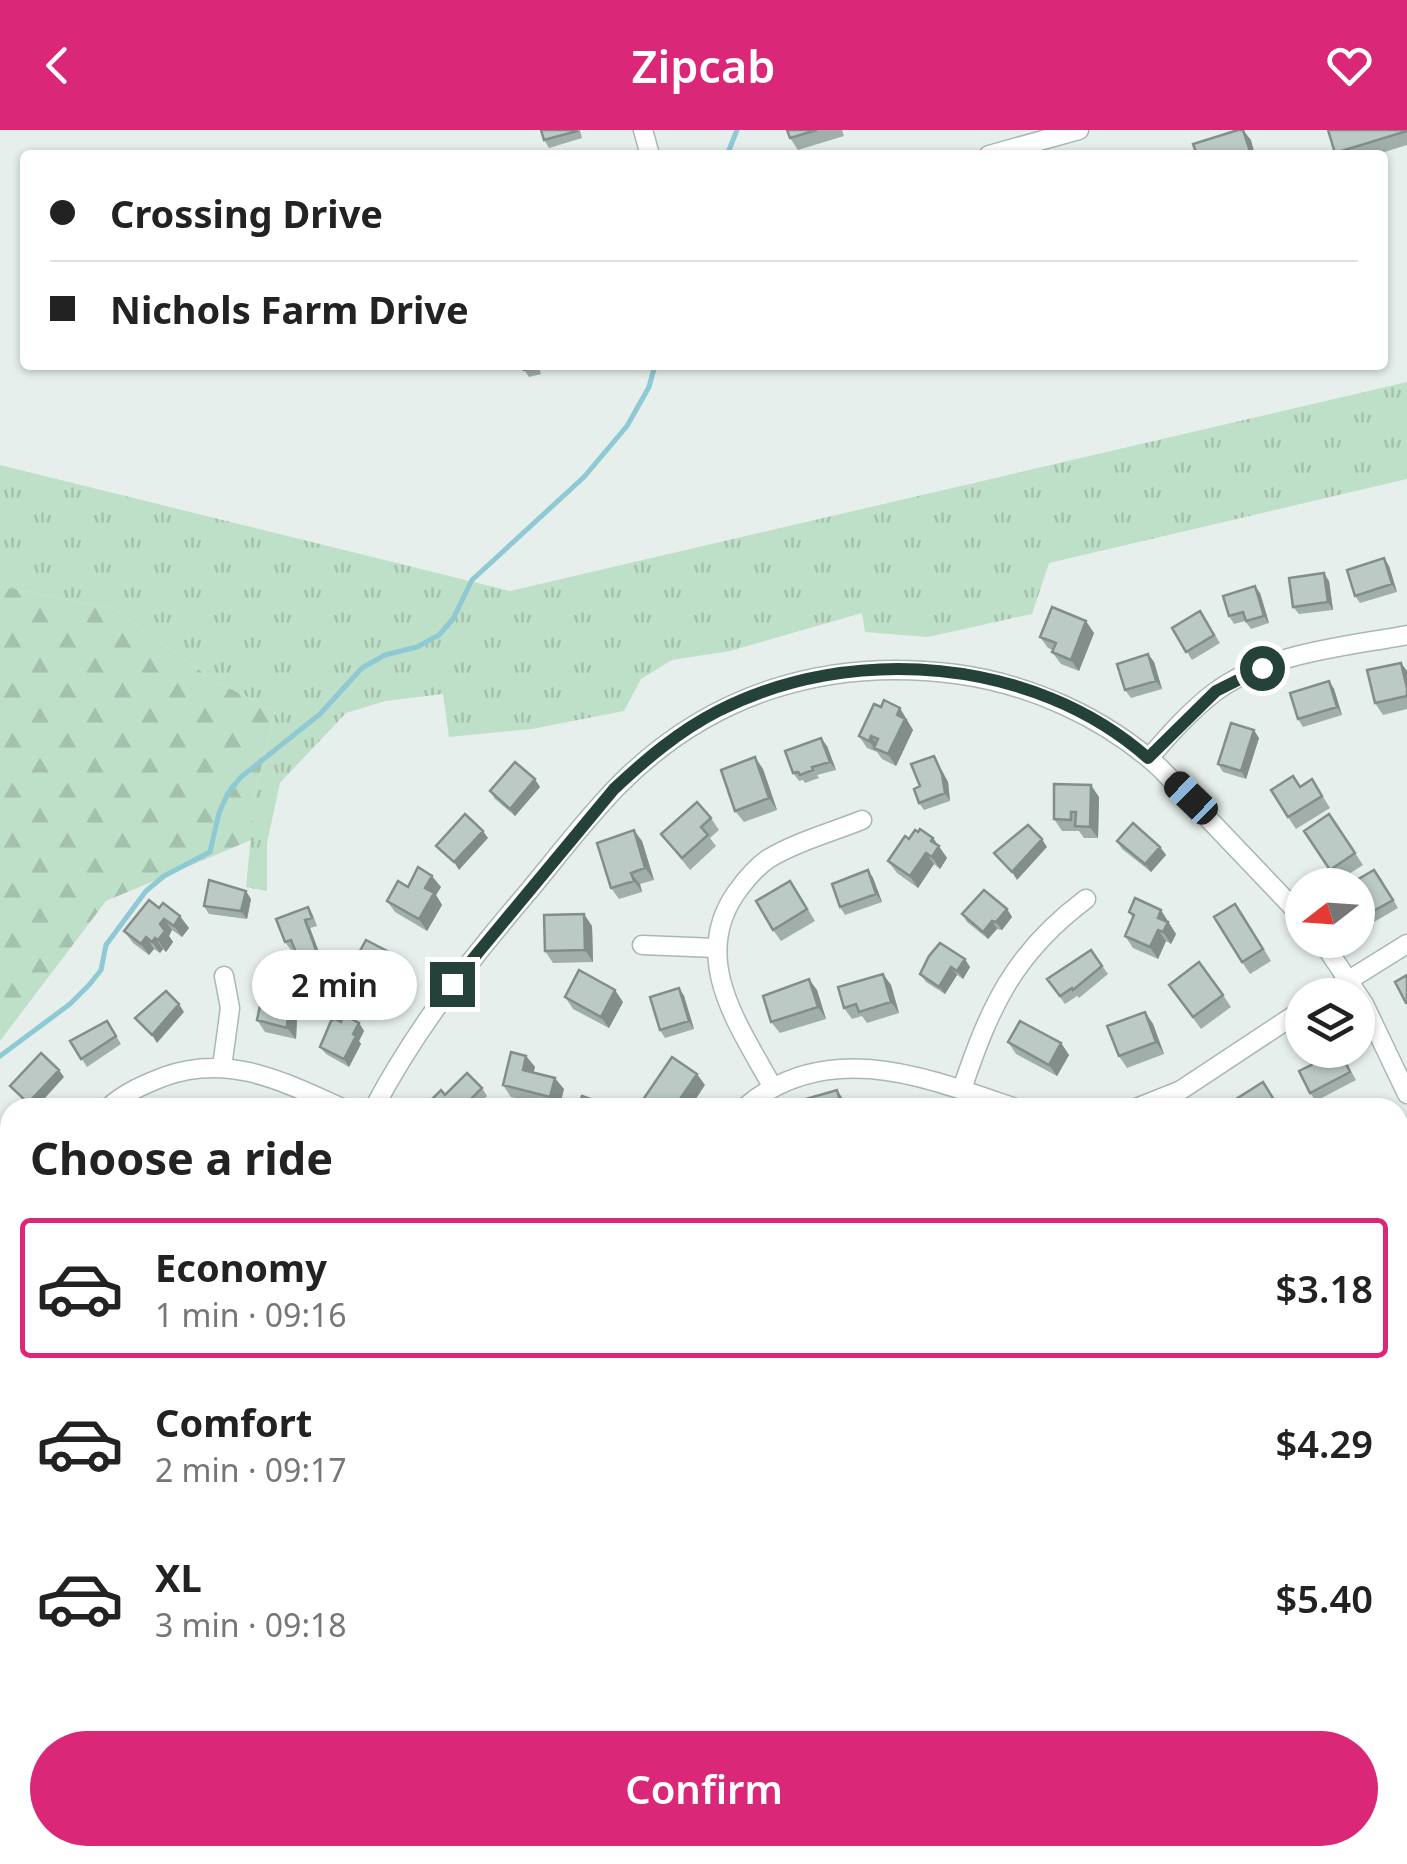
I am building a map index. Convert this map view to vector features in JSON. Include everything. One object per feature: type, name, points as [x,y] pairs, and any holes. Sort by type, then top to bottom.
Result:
[{"type":"street","points":[[1020,138],[1079,130]]},
{"type":"street","points":[[1148,758],[1216,691],[1240,678],[1298,657],[1407,634]]},
{"type":"street","points":[[380,1098],[420,1027],[452,984],[614,789],[666,744],[715,713],[769,689],[850,670],[918,670],[981,678],[1063,705],[1112,732],[1148,758],[1285,899]]},
{"type":"street","points":[[772,1086],[728,1004],[718,973],[719,930],[732,900],[770,858],[862,820]]},
{"type":"street","points":[[962,1089],[988,1016],[1011,974],[1042,935],[1086,899]]},
{"type":"street","points":[[642,944],[716,948]]},
{"type":"street","points":[[1353,978],[1407,944]]},
{"type":"street","points":[[222,1067],[230,1008],[224,976]]},
{"type":"street","points":[[1160,1098],[1180,1090],[1285,1021]]},
{"type":"street","points":[[1375,1025],[1407,1094]]},
{"type":"street","points":[[122,1098],[139,1086],[170,1074],[222,1067],[260,1072],[319,1098]]},
{"type":"street","points":[[757,1098],[772,1086],[831,1070],[878,1067],[987,1098]]},
{"type":"green space","points":[[1407,382],[1407,479],[1049,563],[1032,614],[928,637],[865,632],[862,613],[730,651],[672,660],[641,679],[624,711],[532,729],[449,737],[443,694],[385,701],[346,713],[280,783],[267,843],[267,891],[246,887],[255,793],[275,711],[213,680],[114,609],[0,586],[0,465],[510,591]]},
{"type":"green space","points":[[0,586],[114,609],[213,680],[275,711],[255,793],[251,840],[106,901],[0,1041]]},
{"type":"building","points":[[541,130],[576,130],[577,131],[544,140]]},
{"type":"building","points":[[787,130],[817,130],[790,138]]},
{"type":"building","points":[[1243,130],[1250,150],[1195,150],[1193,144]]},
{"type":"building","points":[[1328,130],[1407,130],[1345,150],[1334,150]]},
{"type":"building","points":[[1384,558],[1392,584],[1355,596],[1347,570]]},
{"type":"building","points":[[1324,573],[1328,602],[1293,607],[1289,578]]},
{"type":"building","points":[[1255,586],[1264,616],[1246,621],[1243,612],[1229,616],[1223,596]]},
{"type":"building","points":[[1052,607],[1086,621],[1071,660],[1052,652],[1056,643],[1040,637]]},
{"type":"building","points":[[1200,611],[1214,635],[1186,652],[1172,628]]},
{"type":"building","points":[[1148,654],[1156,681],[1125,690],[1117,664]]},
{"type":"building","points":[[1401,663],[1407,696],[1375,703],[1367,670]]},
{"type":"building","points":[[1329,681],[1337,707],[1298,719],[1290,693]]},
{"type":"building","points":[[884,700],[900,708],[897,715],[905,719],[888,754],[874,748],[878,739],[871,736],[869,741],[859,736],[874,704],[881,707]]},
{"type":"building","points":[[1231,723],[1254,730],[1241,771],[1218,764]]},
{"type":"building","points":[[821,738],[830,762],[800,775],[793,773],[785,751]]},
{"type":"building","points":[[934,756],[945,793],[919,803],[914,789],[920,786],[911,764]]},
{"type":"building","points":[[755,757],[769,798],[735,811],[721,770]]},
{"type":"building","points":[[515,762],[535,779],[510,809],[490,791]]},
{"type":"building","points":[[1293,776],[1300,787],[1312,779],[1322,796],[1288,817],[1271,790]]},
{"type":"building","points":[[1054,784],[1091,785],[1090,827],[1075,826],[1076,812],[1071,812],[1071,820],[1054,819]]},
{"type":"building","points":[[697,802],[711,818],[701,827],[708,835],[682,858],[661,834]]},
{"type":"building","points":[[465,814],[483,831],[454,862],[436,846]]},
{"type":"building","points":[[1329,814],[1355,853],[1329,868],[1304,831]]},
{"type":"building","points":[[1133,823],[1160,847],[1145,864],[1117,841]]},
{"type":"building","points":[[1028,825],[1042,839],[1012,872],[994,853]]},
{"type":"building","points":[[920,829],[939,846],[932,857],[926,853],[910,876],[888,861],[905,836],[909,839]]},
{"type":"building","points":[[634,830],[645,868],[631,873],[634,881],[611,888],[597,843]]},
{"type":"building","points":[[418,867],[432,876],[425,888],[434,893],[419,919],[387,901],[398,881],[408,887]]},
{"type":"building","points":[[868,870],[876,894],[840,907],[832,884]]},
{"type":"building","points":[[1375,872],[1393,900],[1375,910]]},
{"type":"building","points":[[209,880],[246,891],[241,911],[204,906]]},
{"type":"building","points":[[790,881],[807,909],[773,930],[756,901]]},
{"type":"building","points":[[984,890],[1007,909],[983,932],[962,914]]},
{"type":"building","points":[[1135,898],[1161,910],[1158,918],[1168,922],[1163,932],[1158,930],[1150,947],[1125,936],[1134,915],[1129,912]]},
{"type":"building","points":[[149,900],[159,908],[163,903],[180,916],[174,926],[164,919],[160,924],[165,931],[158,940],[152,942],[146,937],[141,944],[124,931]]},
{"type":"building","points":[[1235,904],[1263,949],[1242,962],[1214,917]]},
{"type":"building","points":[[308,907],[312,918],[305,920],[316,950],[298,957],[291,940],[285,942],[276,919]]},
{"type":"building","points":[[584,914],[585,950],[545,951],[544,915]]},
{"type":"building","points":[[366,940],[389,952],[369,991],[345,978]]},
{"type":"building","points":[[940,943],[965,959],[957,971],[951,967],[939,987],[920,974]]},
{"type":"building","points":[[1091,950],[1102,966],[1060,996],[1047,979]]},
{"type":"building","points":[[1199,962],[1223,995],[1193,1017],[1169,985]]},
{"type":"building","points":[[579,970],[615,990],[601,1017],[565,997]]},
{"type":"building","points":[[883,974],[891,1002],[859,1012],[856,1004],[844,1008],[838,987]]},
{"type":"building","points":[[1407,975],[1407,1003],[1406,1003],[1395,982]]},
{"type":"building","points":[[809,979],[818,1007],[771,1022],[763,996]]},
{"type":"building","points":[[261,980],[297,989],[293,1008],[288,1007],[287,1028],[257,1020]]},
{"type":"building","points":[[679,988],[689,1021],[660,1030],[650,997]]},
{"type":"building","points":[[166,991],[179,1004],[152,1035],[135,1018]]},
{"type":"building","points":[[1145,1012],[1156,1042],[1119,1056],[1107,1026]]},
{"type":"building","points":[[344,1015],[359,1023],[344,1059],[320,1047],[331,1021],[341,1022]]},
{"type":"building","points":[[107,1021],[116,1036],[81,1059],[70,1041]]},
{"type":"building","points":[[1020,1021],[1061,1043],[1049,1065],[1008,1042]]},
{"type":"building","points":[[511,1052],[526,1056],[523,1070],[555,1078],[550,1097],[503,1085]]},
{"type":"building","points":[[41,1053],[59,1070],[33,1098],[23,1098],[10,1086]]},
{"type":"building","points":[[672,1057],[697,1074],[681,1098],[644,1098]]},
{"type":"building","points":[[1348,1068],[1350,1072],[1310,1093],[1299,1071]]},
{"type":"building","points":[[467,1073],[482,1088],[472,1098],[433,1098],[441,1090],[445,1095]]},
{"type":"building","points":[[1263,1082],[1273,1098],[1238,1098]]},
{"type":"building","points":[[837,1090],[839,1098],[809,1098]]},
{"type":"waterway","points":[[729,150],[737,130]]},
{"type":"waterway","points":[[0,1056],[70,1004],[89,985],[101,970],[106,945],[146,891],[164,876],[210,852],[219,813],[241,777],[320,714],[362,668],[439,635],[453,619],[472,580],[584,477],[627,426],[649,387],[654,370]]},
{"type":"route","points":[[452,984],[614,789],[666,744],[715,713],[769,689],[822,675],[880,668],[981,678],[1048,698],[1078,712],[1148,758],[1216,691],[1262,668]]}]
